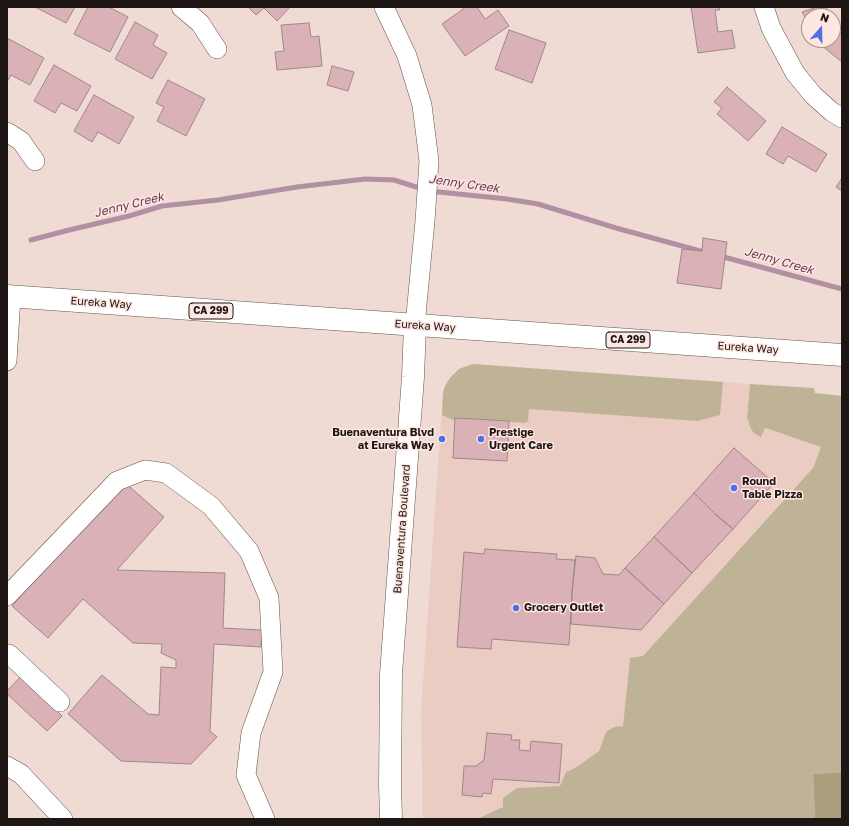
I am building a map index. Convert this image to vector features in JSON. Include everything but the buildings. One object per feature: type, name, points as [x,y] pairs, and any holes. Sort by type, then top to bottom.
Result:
[{"type":"main road","name":"Eureka Way","points":[[9,297],[842,355]]},
{"type":"main road","name":"Buenaventura Boulevard","points":[[391,819],[391,674],[413,377],[415,325]]},
{"type":"street","points":[[181,7],[200,23],[217,49]]},
{"type":"street","name":"Buenaventura Boulevard","points":[[384,7],[407,56],[422,106],[429,161],[415,325]]},
{"type":"street","points":[[764,7],[771,28],[795,73],[813,95],[832,112],[842,118]]},
{"type":"street","points":[[7,132],[21,141],[35,161]]},
{"type":"street","points":[[7,362],[9,297]]},
{"type":"street","points":[[7,596],[117,481],[145,470],[166,473],[211,506],[249,550],[269,598],[273,672],[251,733],[246,775],[266,819]]},
{"type":"street","points":[[8,654],[60,702]]},
{"type":"street","points":[[7,766],[21,774],[63,819]]},
{"type":"shaded area","points":[[473,364],[750,384],[747,413],[748,423],[822,447],[813,468],[643,656],[630,658],[623,726],[606,732],[599,751],[575,768],[566,772],[560,786],[517,788],[503,807],[477,819],[423,819],[421,712],[443,393],[445,386],[453,374],[463,367]]},
{"type":"shaded area","points":[[473,364],[723,382],[720,415],[697,421],[529,409],[528,421],[526,423],[456,418],[455,421],[442,415],[443,393],[445,386],[450,378],[459,369]]},
{"type":"shaded area","points":[[750,384],[814,388],[815,393],[842,396],[842,772],[813,774],[815,819],[477,819],[503,807],[503,798],[517,788],[560,786],[566,772],[575,768],[599,751],[606,732],[614,727],[623,726],[630,658],[643,656],[813,468],[821,447],[765,428],[761,437],[754,433],[751,429],[747,418]]},
{"type":"shaded area","points":[[842,772],[842,819],[815,819],[813,774]]},
{"type":"waterway","name":"Jenny Creek","points":[[31,240],[129,216],[162,206],[218,200],[297,187],[365,179],[394,180],[429,191],[507,199],[538,204],[616,228],[704,252]]},
{"type":"waterway","name":"Jenny Creek","points":[[720,256],[842,289]]},
{"type":"place","name":"Buenaventura Blvd at Eureka Way","points":[[442,439]]},
{"type":"place","name":"Prestige Urgent Care","points":[[481,439]]},
{"type":"place","name":"Round Table Pizza","points":[[734,488]]},
{"type":"place","name":"Grocery Outlet","points":[[516,608]]}]
